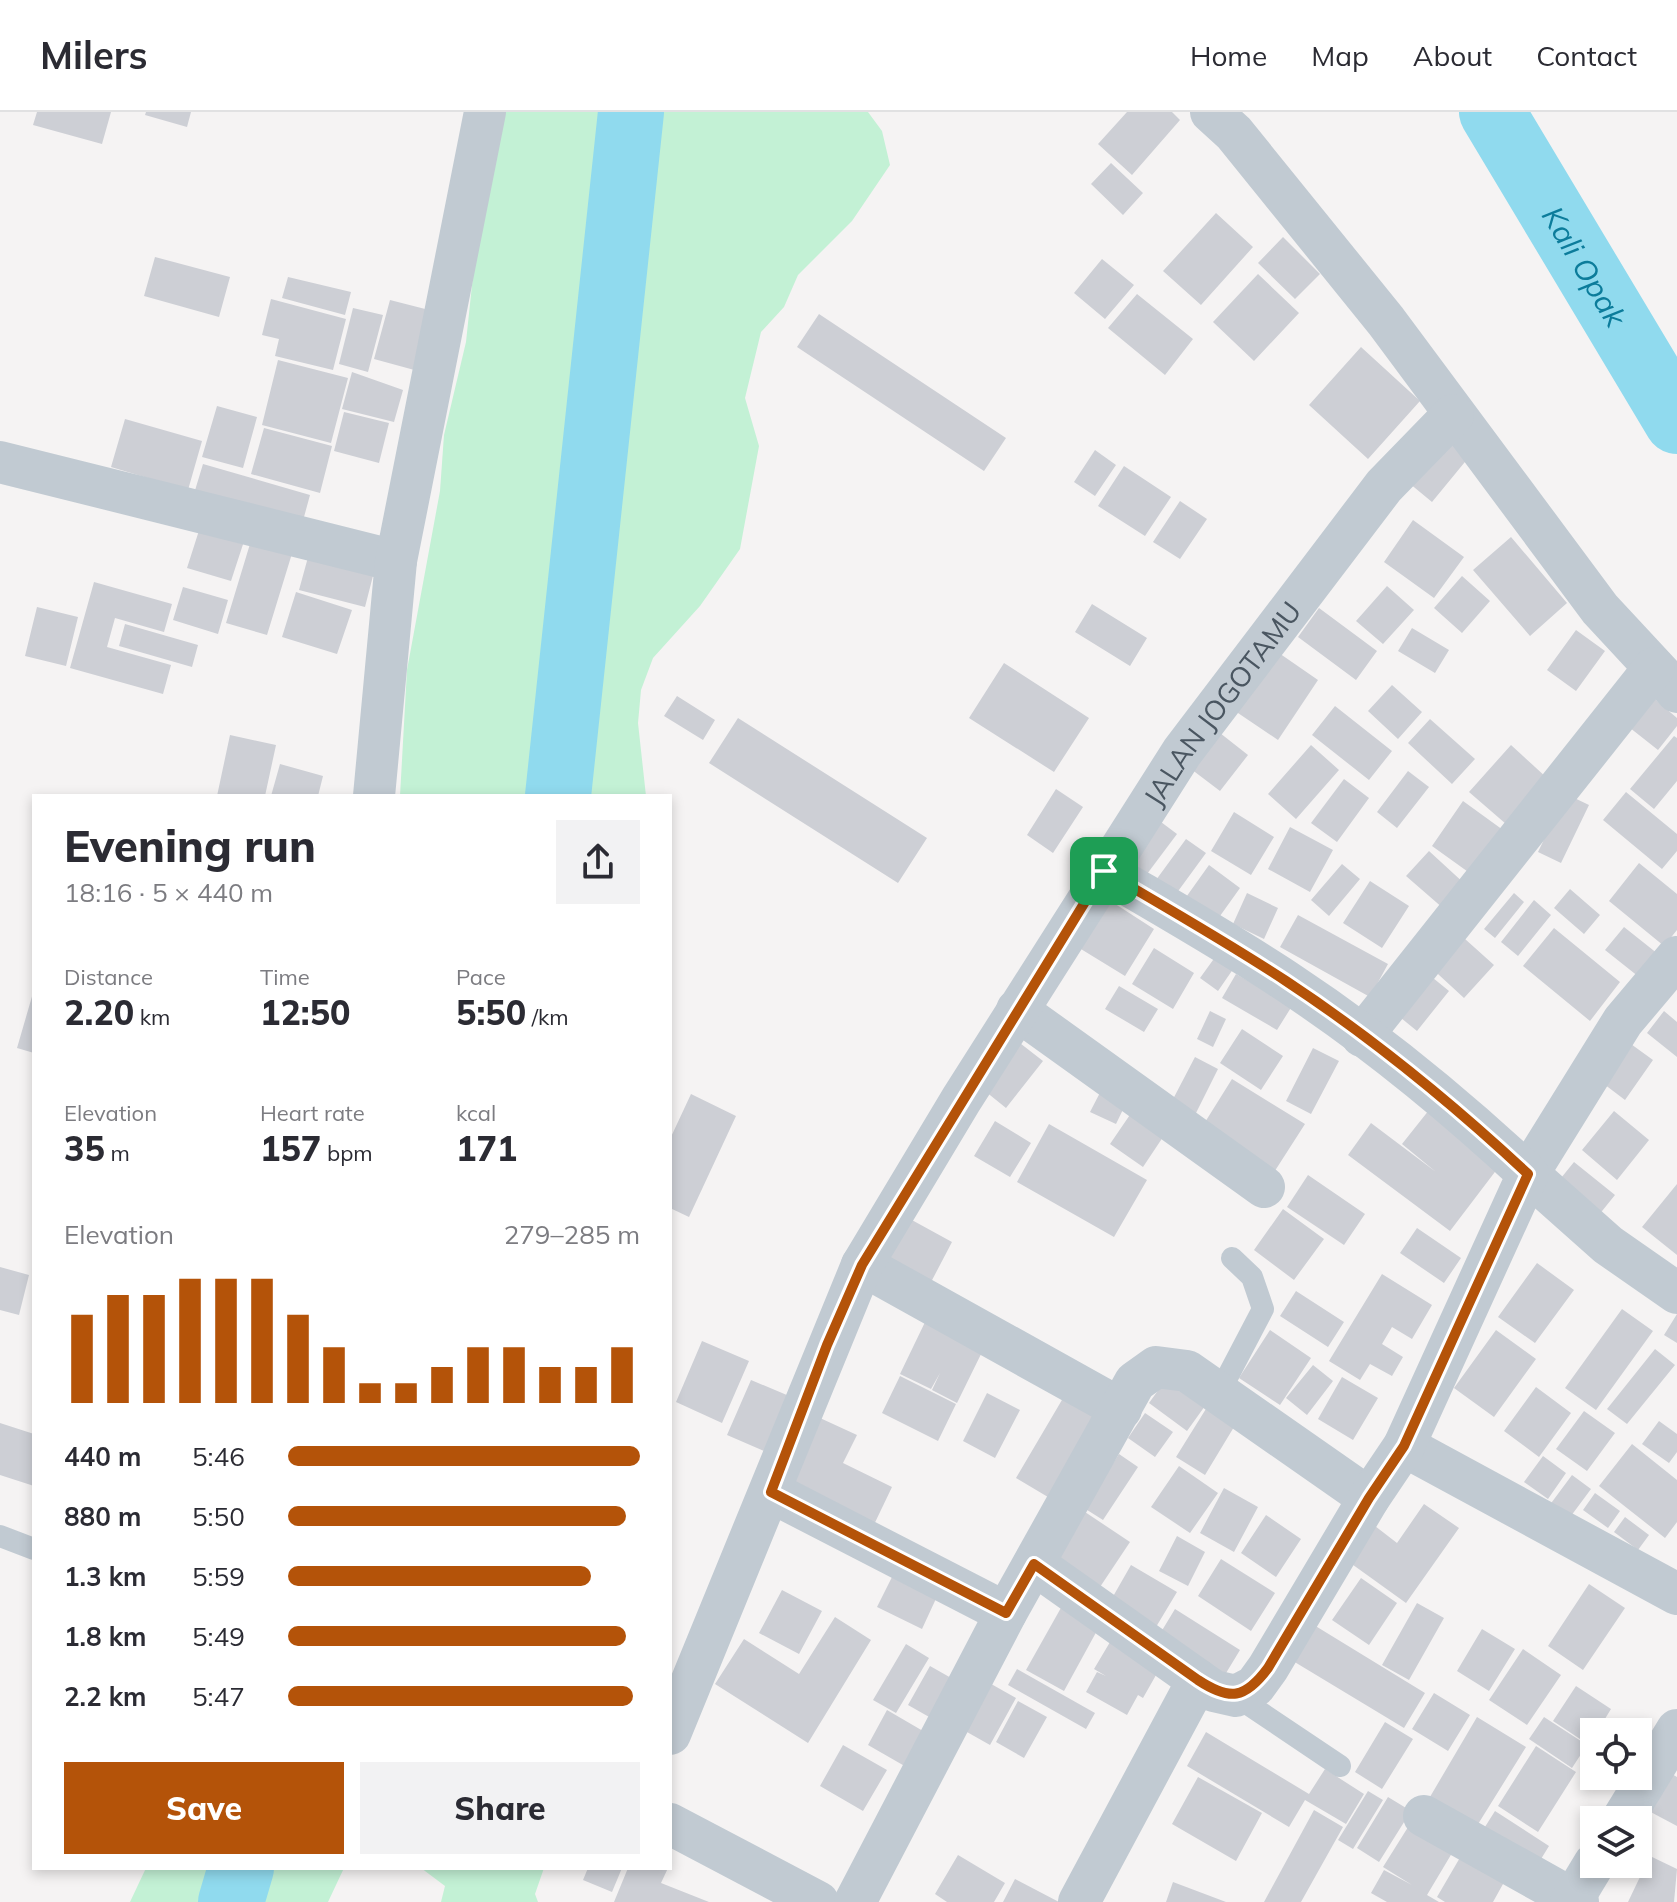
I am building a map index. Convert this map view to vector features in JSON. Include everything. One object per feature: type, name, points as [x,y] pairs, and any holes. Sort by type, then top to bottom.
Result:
[{"type":"street","points":[[374,794],[396,561],[485,112]]},
{"type":"street","points":[[1211,112],[1234,133],[1386,321],[1600,609],[1665,680],[1362,1036]]},
{"type":"street","name":"JALAN JOGOTAMU","points":[[672,1729],[862,1265],[1017,1010],[1182,752],[1384,486],[1453,415]]},
{"type":"street","points":[[0,462],[396,561]]},
{"type":"street","points":[[1104,871],[1287,982],[1362,1036],[1489,1137],[1608,1245],[1677,1293]]},
{"type":"street","points":[[1034,1564],[1214,1691],[1236,1696],[1255,1686],[1404,1446],[1528,1174],[1623,1021],[1677,957]]},
{"type":"street","points":[[1017,1010],[1264,1187]]},
{"type":"street","points":[[862,1265],[1121,1409]]},
{"type":"street","points":[[855,1902],[1006,1613],[1135,1382],[1156,1367],[1187,1371],[1369,1498]]},
{"type":"street","points":[[1404,1446],[1677,1594]]},
{"type":"street","points":[[771,1492],[1006,1613]]},
{"type":"street","points":[[1079,1902],[1198,1680]]},
{"type":"street","points":[[1631,1806],[1677,1730]]},
{"type":"street","points":[[1424,1816],[1574,1901],[1586,1878]]},
{"type":"street","points":[[672,1825],[818,1902]]},
{"type":"lane","points":[[1219,1393],[1263,1309],[1252,1277],[1232,1258]]},
{"type":"lane","points":[[0,1536],[32,1548]]},
{"type":"lane","points":[[1236,1696],[1340,1766]]},
{"type":"green space","points":[[503,112],[868,112],[882,131],[890,165],[852,221],[798,275],[784,307],[761,332],[745,398],[759,446],[740,549],[700,606],[653,658],[641,690],[638,723],[646,794],[400,794],[407,670],[440,491],[444,435],[466,342],[476,247]]},
{"type":"green space","points":[[145,1870],[343,1870],[328,1902],[130,1902]]},
{"type":"green space","points":[[424,1870],[543,1870],[535,1894],[538,1902],[441,1902],[445,1886]]},
{"type":"building","points":[[37,112],[111,112],[102,144],[33,125]]},
{"type":"building","points":[[146,112],[191,112],[187,127],[145,115]]},
{"type":"building","points":[[1127,112],[1172,112],[1180,120],[1132,175],[1098,144]]},
{"type":"building","points":[[1111,163],[1143,193],[1123,215],[1091,184]]},
{"type":"building","points":[[1216,213],[1253,247],[1201,305],[1163,271]]},
{"type":"building","points":[[1283,237],[1320,274],[1295,299],[1258,263]]},
{"type":"building","points":[[155,257],[230,277],[219,317],[144,296]]},
{"type":"building","points":[[1102,259],[1134,285],[1105,319],[1074,293]]},
{"type":"building","points":[[1258,274],[1299,313],[1254,361],[1213,322]]},
{"type":"building","points":[[288,277],[351,292],[345,315],[282,298]]},
{"type":"building","points":[[1137,294],[1193,339],[1165,375],[1108,328]]},
{"type":"building","points":[[271,299],[346,319],[333,370],[275,356],[279,339],[262,335]]},
{"type":"building","points":[[390,300],[433,311],[418,371],[374,359]]},
{"type":"building","points":[[353,308],[383,315],[368,372],[339,364]]},
{"type":"building","points":[[819,314],[1006,438],[984,471],[797,347]]},
{"type":"building","points":[[1361,347],[1420,401],[1368,459],[1309,405]]},
{"type":"building","points":[[278,360],[348,378],[331,443],[262,425]]},
{"type":"building","points":[[352,372],[403,390],[394,422],[342,409]]},
{"type":"building","points":[[217,406],[257,417],[243,468],[202,457]]},
{"type":"building","points":[[344,412],[389,423],[379,463],[334,451]]},
{"type":"building","points":[[125,419],[202,441],[188,490],[111,467]]},
{"type":"building","points":[[264,428],[332,446],[320,493],[251,474]]},
{"type":"building","points":[[1447,437],[1469,457],[1432,502],[1409,483]]},
{"type":"building","points":[[1095,450],[1116,465],[1095,496],[1074,482]]},
{"type":"building","points":[[203,464],[310,495],[301,528],[193,497]]},
{"type":"building","points":[[1124,466],[1171,497],[1145,536],[1098,506]]},
{"type":"building","points":[[1180,501],[1207,519],[1180,559],[1153,542]]},
{"type":"building","points":[[203,518],[247,532],[231,581],[187,568]]},
{"type":"building","points":[[1413,520],[1464,557],[1434,598],[1384,562]]},
{"type":"building","points":[[253,534],[294,547],[267,635],[226,623]]},
{"type":"building","points":[[1511,537],[1567,603],[1530,636],[1473,570]]},
{"type":"building","points":[[310,550],[375,568],[365,607],[299,590]]},
{"type":"building","points":[[1462,576],[1490,601],[1462,633],[1434,608]]},
{"type":"building","points":[[94,582],[172,604],[164,632],[115,618],[107,647],[171,665],[163,694],[70,668]]},
{"type":"building","points":[[1387,586],[1414,610],[1383,644],[1356,621]]},
{"type":"building","points":[[183,587],[228,600],[218,634],[173,620]]},
{"type":"building","points":[[296,592],[352,610],[337,654],[282,637]]},
{"type":"building","points":[[1092,604],[1147,638],[1130,666],[1075,632]]},
{"type":"building","points":[[37,607],[78,617],[66,666],[25,656]]},
{"type":"building","points":[[1319,608],[1377,651],[1356,680],[1298,637]]},
{"type":"building","points":[[125,624],[198,645],[192,667],[119,646]]},
{"type":"building","points":[[1412,628],[1449,650],[1435,673],[1398,651]]},
{"type":"building","points":[[1576,630],[1605,651],[1576,691],[1547,670]]},
{"type":"building","points":[[1276,651],[1318,680],[1278,740],[1235,711]]},
{"type":"building","points":[[1004,663],[1089,718],[1054,772],[969,718]]},
{"type":"building","points":[[1392,685],[1422,712],[1398,739],[1368,711]]},
{"type":"building","points":[[1644,690],[1677,718],[1677,726],[1658,750],[1620,720]]},
{"type":"building","points":[[677,696],[715,720],[703,740],[664,716]]},
{"type":"building","points":[[1335,706],[1392,751],[1369,780],[1312,735]]},
{"type":"building","points":[[738,718],[927,838],[898,883],[709,763]]},
{"type":"building","points":[[1430,719],[1475,759],[1452,784],[1408,743]]},
{"type":"building","points":[[1220,733],[1248,755],[1220,791],[1191,769]]},
{"type":"building","points":[[230,735],[276,745],[265,794],[217,794]]},
{"type":"building","points":[[1674,736],[1677,738],[1677,781],[1654,809],[1630,789]]},
{"type":"building","points":[[1311,745],[1339,770],[1296,819],[1268,794]]},
{"type":"building","points":[[1511,745],[1547,778],[1506,824],[1469,792]]},
{"type":"building","points":[[280,764],[323,776],[318,794],[272,794]]},
{"type":"building","points":[[1408,771],[1429,787],[1397,828],[1377,812]]},
{"type":"building","points":[[1344,779],[1369,798],[1337,842],[1311,823]]},
{"type":"building","points":[[1056,789],[1083,807],[1053,853],[1027,835]]},
{"type":"building","points":[[1626,792],[1677,834],[1677,851],[1662,869],[1603,820]]},
{"type":"building","points":[[1566,794],[1589,805],[1561,863],[1538,852]]},
{"type":"building","points":[[1463,801],[1503,830],[1471,874],[1432,846]]},
{"type":"building","points":[[1234,812],[1274,837],[1251,875],[1211,851]]},
{"type":"building","points":[[1157,819],[1177,834],[1147,874],[1127,860]]},
{"type":"building","points":[[1290,827],[1333,850],[1310,892],[1268,869]]},
{"type":"building","points":[[1186,839],[1206,853],[1176,894],[1156,880]]},
{"type":"building","points":[[1429,851],[1466,885],[1444,909],[1406,876]]},
{"type":"building","points":[[1639,863],[1677,894],[1677,930],[1664,946],[1609,901]]},
{"type":"building","points":[[1342,864],[1360,879],[1329,916],[1311,900]]},
{"type":"building","points":[[1209,865],[1240,888],[1215,923],[1184,900]]},
{"type":"building","points":[[1370,881],[1409,906],[1382,948],[1343,923]]},
{"type":"building","points":[[1570,889],[1600,915],[1584,934],[1554,908]]},
{"type":"building","points":[[1247,893],[1278,908],[1264,939],[1233,924]]},
{"type":"building","points":[[1514,893],[1524,902],[1495,938],[1484,929]]},
{"type":"building","points":[[1106,898],[1154,929],[1125,976],[1076,946]]},
{"type":"building","points":[[1534,900],[1551,915],[1518,956],[1501,942]]},
{"type":"building","points":[[1298,915],[1388,964],[1370,997],[1280,947]]},
{"type":"building","points":[[1624,927],[1658,954],[1639,977],[1605,950]]},
{"type":"building","points":[[1554,928],[1620,982],[1590,1021],[1523,966]]},
{"type":"building","points":[[1455,930],[1494,965],[1464,998],[1426,963]]},
{"type":"building","points":[[1154,948],[1194,973],[1173,1009],[1132,984]]},
{"type":"building","points":[[1221,949],[1238,962],[1218,991],[1200,978]]},
{"type":"building","points":[[1422,969],[1449,991],[1417,1031],[1390,1009]]},
{"type":"building","points":[[1236,974],[1292,1006],[1277,1030],[1222,998]]},
{"type":"building","points":[[1119,986],[1158,1009],[1144,1032],[1105,1009]]},
{"type":"building","points":[[32,996],[32,1052],[17,1048]]},
{"type":"building","points":[[1210,1011],[1226,1019],[1213,1047],[1197,1039]]},
{"type":"building","points":[[1664,1011],[1677,1022],[1677,1057],[1647,1033]]},
{"type":"building","points":[[1242,1029],[1283,1056],[1261,1090],[1220,1063]]},
{"type":"building","points":[[1624,1039],[1653,1060],[1625,1100],[1596,1078]]},
{"type":"building","points":[[1016,1040],[1043,1061],[1006,1108],[980,1087]]},
{"type":"building","points":[[1313,1048],[1339,1061],[1311,1114],[1286,1101]]},
{"type":"building","points":[[1195,1057],[1218,1069],[1195,1115],[1171,1103]]},
{"type":"building","points":[[1232,1079],[1305,1124],[1269,1180],[1197,1135]]},
{"type":"building","points":[[1105,1083],[1130,1095],[1116,1124],[1090,1112]]},
{"type":"building","points":[[691,1094],[736,1116],[689,1217],[672,1209],[672,1135]]},
{"type":"building","points":[[1138,1103],[1171,1125],[1143,1167],[1110,1144]]},
{"type":"building","points":[[1433,1105],[1504,1160],[1450,1231],[1348,1155],[1371,1123],[1436,1172],[1402,1144]]},
{"type":"building","points":[[1614,1111],[1649,1140],[1617,1180],[1582,1150]]},
{"type":"building","points":[[995,1121],[1031,1143],[1010,1177],[974,1156]]},
{"type":"building","points":[[1049,1124],[1147,1180],[1114,1237],[1017,1182]]},
{"type":"building","points":[[1574,1162],[1615,1195],[1598,1216],[1557,1183]]},
{"type":"building","points":[[1308,1175],[1365,1214],[1344,1245],[1287,1207]]},
{"type":"building","points":[[1677,1184],[1677,1255],[1642,1227]]},
{"type":"building","points":[[1283,1209],[1324,1239],[1294,1280],[1254,1250]]},
{"type":"building","points":[[910,1219],[952,1242],[930,1284],[887,1261]]},
{"type":"building","points":[[1417,1228],[1461,1258],[1444,1283],[1400,1253]]},
{"type":"building","points":[[1537,1263],[1574,1290],[1535,1343],[1498,1317]]},
{"type":"building","points":[[0,1267],[29,1275],[19,1315],[0,1310]]},
{"type":"building","points":[[1382,1274],[1432,1305],[1412,1339],[1392,1327],[1382,1344],[1403,1357],[1392,1376],[1370,1364],[1360,1380],[1329,1361]]},
{"type":"building","points":[[1296,1291],[1344,1322],[1328,1347],[1280,1316]]},
{"type":"building","points":[[1622,1309],[1653,1331],[1596,1410],[1565,1388]]},
{"type":"building","points":[[1677,1314],[1677,1343],[1664,1335]]},
{"type":"building","points":[[927,1318],[985,1346],[957,1403],[932,1390],[940,1373],[931,1389],[900,1374]]},
{"type":"building","points":[[1270,1330],[1311,1358],[1280,1405],[1239,1378]]},
{"type":"building","points":[[1496,1330],[1536,1359],[1494,1417],[1454,1388]]},
{"type":"building","points":[[702,1341],[749,1361],[722,1423],[676,1402]]},
{"type":"building","points":[[1655,1349],[1675,1365],[1627,1424],[1607,1409]]},
{"type":"building","points":[[1313,1365],[1333,1381],[1307,1415],[1286,1398]]},
{"type":"building","points":[[900,1376],[956,1404],[938,1441],[882,1413]]},
{"type":"building","points":[[1342,1377],[1378,1398],[1353,1440],[1318,1419]]},
{"type":"building","points":[[1167,1378],[1205,1406],[1187,1431],[1149,1403]]},
{"type":"building","points":[[751,1380],[801,1401],[778,1457],[727,1435]]},
{"type":"building","points":[[1536,1387],[1571,1413],[1539,1457],[1504,1431]]},
{"type":"building","points":[[1069,1388],[1106,1410],[1053,1500],[1016,1478]]},
{"type":"building","points":[[987,1393],[1020,1410],[995,1458],[963,1441]]},
{"type":"building","points":[[1209,1404],[1237,1422],[1205,1475],[1176,1457]]},
{"type":"building","points":[[1584,1411],[1615,1433],[1587,1471],[1556,1449]]},
{"type":"building","points":[[1145,1413],[1173,1432],[1155,1457],[1128,1438]]},
{"type":"building","points":[[820,1418],[857,1435],[843,1463],[892,1487],[869,1535],[784,1493]]},
{"type":"building","points":[[1659,1421],[1677,1434],[1677,1452],[1669,1463],[1642,1444]]},
{"type":"building","points":[[0,1423],[32,1433],[32,1485],[0,1475]]},
{"type":"building","points":[[1632,1444],[1677,1480],[1677,1522],[1665,1538],[1599,1486]]},
{"type":"building","points":[[1119,1454],[1138,1467],[1103,1520],[1084,1508]]},
{"type":"building","points":[[1543,1456],[1566,1473],[1548,1499],[1524,1482]]},
{"type":"building","points":[[1179,1466],[1218,1493],[1190,1533],[1151,1507]]},
{"type":"building","points":[[1572,1475],[1591,1489],[1568,1520],[1549,1506]]},
{"type":"building","points":[[1224,1488],[1258,1507],[1234,1552],[1200,1533]]},
{"type":"building","points":[[1595,1493],[1620,1511],[1608,1528],[1583,1510]]},
{"type":"building","points":[[1424,1504],[1459,1528],[1406,1603],[1349,1562],[1375,1526],[1397,1543]]},
{"type":"building","points":[[1082,1510],[1130,1542],[1098,1590],[1050,1558]]},
{"type":"building","points":[[1266,1515],[1301,1539],[1276,1577],[1241,1553]]},
{"type":"building","points":[[1625,1517],[1649,1535],[1638,1550],[1614,1532]]},
{"type":"building","points":[[1177,1536],[1205,1552],[1188,1586],[1159,1571]]},
{"type":"building","points":[[1221,1559],[1275,1593],[1251,1631],[1198,1596]]},
{"type":"building","points":[[1131,1565],[1177,1592],[1156,1627],[1111,1600]]},
{"type":"building","points":[[896,1569],[940,1590],[922,1629],[877,1607]]},
{"type":"building","points":[[1361,1578],[1397,1603],[1369,1645],[1332,1620]]},
{"type":"building","points":[[1589,1584],[1625,1608],[1583,1670],[1548,1646]]},
{"type":"building","points":[[782,1590],[822,1611],[799,1654],[759,1633]]},
{"type":"building","points":[[1417,1603],[1444,1618],[1409,1680],[1382,1665]]},
{"type":"building","points":[[1062,1606],[1099,1627],[1064,1691],[1026,1670]]},
{"type":"building","points":[[1175,1609],[1240,1650],[1220,1683],[1155,1642]]},
{"type":"building","points":[[835,1617],[871,1640],[808,1743],[715,1684],[744,1639],[799,1674]]},
{"type":"building","points":[[1309,1622],[1425,1693],[1404,1728],[1288,1658]]},
{"type":"building","points":[[1482,1629],[1515,1649],[1489,1691],[1457,1671]]},
{"type":"building","points":[[1116,1632],[1164,1661],[1143,1698],[1138,1695],[1127,1715],[1086,1692],[1097,1672],[1106,1676],[1094,1669]]},
{"type":"building","points":[[906,1644],[929,1658],[896,1713],[873,1700]]},
{"type":"building","points":[[1523,1649],[1561,1675],[1527,1725],[1489,1700]]},
{"type":"building","points":[[930,1666],[960,1683],[938,1722],[908,1705]]},
{"type":"building","points":[[1017,1669],[1095,1713],[1086,1729],[1008,1685]]},
{"type":"building","points":[[977,1676],[1016,1698],[990,1745],[951,1723]]},
{"type":"building","points":[[1576,1686],[1611,1709],[1606,1718],[1580,1718],[1580,1739],[1553,1721]]},
{"type":"building","points":[[1434,1693],[1470,1715],[1448,1751],[1412,1729]]},
{"type":"building","points":[[1018,1701],[1047,1717],[1024,1758],[996,1742]]},
{"type":"building","points":[[887,1710],[935,1738],[915,1772],[868,1745]]},
{"type":"building","points":[[1477,1717],[1526,1747],[1475,1829],[1427,1802]]},
{"type":"building","points":[[1544,1717],[1580,1740],[1580,1756],[1572,1768],[1529,1739]]},
{"type":"building","points":[[1385,1722],[1413,1739],[1382,1789],[1355,1772]]},
{"type":"building","points":[[1206,1732],[1309,1794],[1325,1769],[1364,1794],[1346,1824],[1305,1800],[1289,1827],[1187,1766]]},
{"type":"building","points":[[843,1745],[887,1770],[863,1811],[820,1786]]},
{"type":"building","points":[[1536,1746],[1576,1772],[1538,1832],[1498,1806]]},
{"type":"building","points":[[1665,1770],[1677,1777],[1677,1826],[1652,1813],[1652,1806],[1647,1806]]},
{"type":"building","points":[[1198,1777],[1262,1813],[1236,1861],[1172,1824]]},
{"type":"building","points":[[1368,1791],[1383,1800],[1353,1849],[1338,1840]]},
{"type":"building","points":[[1388,1797],[1411,1811],[1379,1862],[1357,1848]]},
{"type":"building","points":[[1314,1810],[1343,1827],[1301,1902],[1264,1902]]},
{"type":"building","points":[[1495,1811],[1549,1846],[1533,1872],[1478,1838]]},
{"type":"building","points":[[1415,1816],[1458,1843],[1427,1895],[1439,1902],[1387,1902],[1371,1893],[1384,1870],[1412,1885],[1383,1867]]},
{"type":"building","points":[[1465,1849],[1508,1875],[1493,1902],[1445,1902],[1437,1897]]},
{"type":"building","points":[[958,1855],[1005,1883],[994,1902],[947,1902],[935,1894]]},
{"type":"building","points":[[1652,1857],[1677,1869],[1674,1902],[1628,1902],[1639,1878],[1652,1878]]},
{"type":"building","points":[[587,1870],[621,1870],[612,1892],[583,1880]]},
{"type":"building","points":[[627,1870],[667,1870],[661,1883],[709,1902],[614,1902]]},
{"type":"building","points":[[1015,1879],[1059,1902],[1003,1902]]},
{"type":"building","points":[[1173,1882],[1226,1902],[1166,1902]]},
{"type":"waterway","points":[[558,794],[631,112]]},
{"type":"waterway","name":"Kali Opak","points":[[1492,112],[1677,421]]},
{"type":"waterway","points":[[231,1902],[240,1870]]},
{"type":"route","points":[[1104,871],[1234,948],[1344,1022],[1489,1137],[1528,1174],[1481,1271],[1404,1446],[1369,1498],[1268,1668],[1255,1686],[1236,1696],[1214,1691],[1034,1564],[1006,1613],[771,1492],[827,1345],[862,1265],[1104,871]]}]
